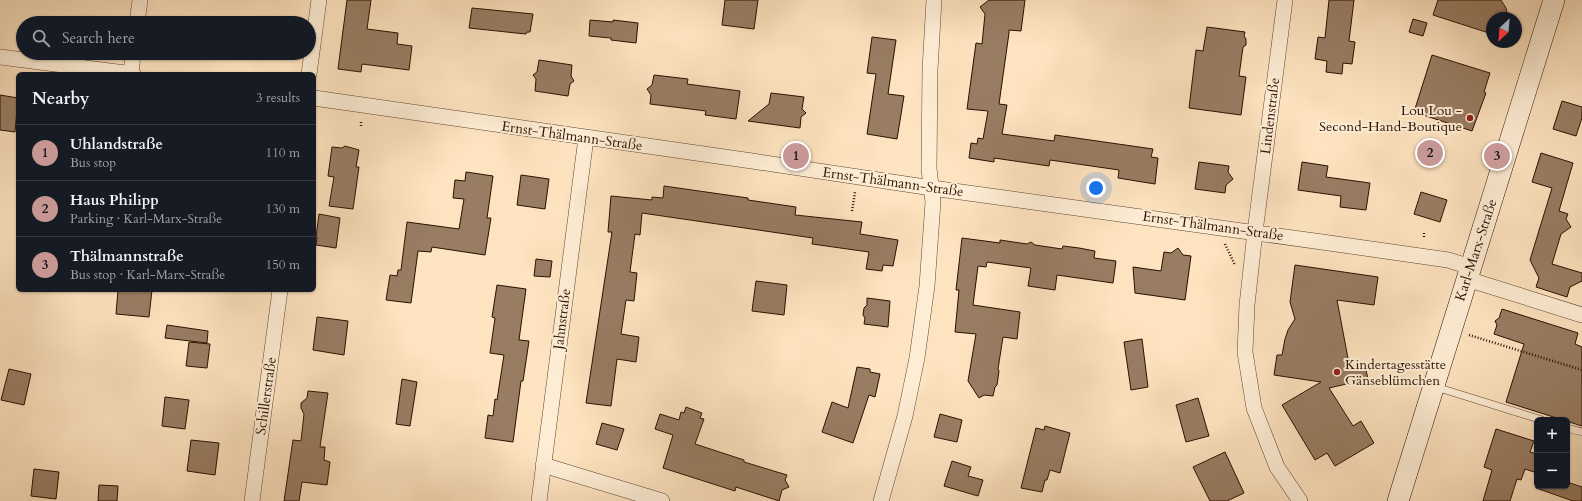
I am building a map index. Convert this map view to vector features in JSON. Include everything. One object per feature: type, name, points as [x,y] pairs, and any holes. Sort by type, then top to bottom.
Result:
[{"type":"main road","name":"Karl-Marx-Straße","points":[[1398,501],[1434,387],[1474,277],[1554,0]]},
{"type":"street","points":[[138,16],[140,0]]},
{"type":"street","points":[[316,22],[319,0]]},
{"type":"street","points":[[881,501],[904,416],[917,358],[927,278],[933,202],[929,169],[929,146],[930,70],[934,0]]},
{"type":"street","name":"Lindenstraße","points":[[1285,0],[1255,232],[1247,305],[1249,337],[1245,352],[1254,408],[1277,467],[1300,501]]},
{"type":"street","points":[[0,57],[16,59]]},
{"type":"street","points":[[23,60],[116,72]]},
{"type":"street","points":[[132,72],[133,60]]},
{"type":"street","points":[[309,72],[311,60]]},
{"type":"street","name":"Ernst-Thälmann-Straße","points":[[316,98],[932,188],[1448,260],[1474,277]]},
{"type":"street","name":"Jahnstraße","points":[[538,501],[586,138]]},
{"type":"street","name":"Karl-Marx-Straße","points":[[1474,277],[1582,314]]},
{"type":"street","name":"Schillerstraße","points":[[252,501],[280,292]]},
{"type":"street","points":[[543,465],[662,501]]},
{"type":"lane","points":[[1434,387],[1534,418]]},
{"type":"lane","points":[[1570,429],[1582,432]]},
{"type":"path","points":[[852,211],[855,191]]},
{"type":"path","points":[[1468,335],[1582,370]]},
{"type":"building","points":[[347,0],[371,0],[367,29],[398,33],[397,44],[412,46],[409,70],[362,64],[361,72],[338,69]]},
{"type":"building","points":[[725,0],[758,0],[754,29],[722,25]]},
{"type":"building","points":[[989,0],[1025,0],[1021,31],[1009,30],[999,104],[1007,105],[1002,134],[1054,141],[1055,135],[1153,149],[1151,157],[1158,158],[1155,184],[1118,178],[1119,170],[1050,160],[1049,166],[994,158],[994,162],[969,158],[971,143],[977,144],[978,138],[983,139],[988,111],[967,109],[976,43],[982,44],[985,14],[980,7]]},
{"type":"building","points":[[1329,0],[1354,0],[1349,41],[1355,42],[1352,64],[1343,63],[1342,74],[1326,72],[1327,61],[1315,59],[1318,37],[1325,38]]},
{"type":"building","points":[[1438,0],[1501,0],[1507,12],[1486,12],[1486,32],[1433,15]]},
{"type":"building","points":[[472,8],[533,14],[530,32],[527,32],[526,34],[469,28]]},
{"type":"building","points":[[1413,19],[1427,23],[1423,36],[1409,32]]},
{"type":"building","points":[[590,20],[613,22],[613,20],[638,23],[636,43],[611,40],[611,38],[589,36]]},
{"type":"building","points":[[1207,27],[1245,32],[1244,36],[1246,39],[1246,45],[1243,47],[1239,76],[1246,77],[1241,115],[1189,108],[1196,50],[1203,51]]},
{"type":"building","points":[[872,37],[896,40],[888,94],[904,96],[897,139],[867,134],[876,74],[867,73]]},
{"type":"building","points":[[1432,55],[1490,73],[1484,92],[1486,93],[1472,131],[1414,112]]},
{"type":"building","points":[[539,60],[572,65],[571,76],[574,81],[570,84],[568,96],[535,91],[536,79],[533,75],[537,72]]},
{"type":"building","points":[[654,75],[688,79],[687,84],[740,91],[736,119],[705,115],[706,111],[650,104],[651,95],[647,89],[652,85]]},
{"type":"building","points":[[771,93],[804,97],[802,109],[806,113],[801,117],[800,128],[748,121],[769,104]]},
{"type":"building","points":[[0,95],[16,98],[15,132],[0,130]]},
{"type":"building","points":[[1562,101],[1582,107],[1582,118],[1576,136],[1553,129]]},
{"type":"building","points":[[345,146],[359,150],[356,167],[359,167],[353,209],[329,206],[334,177],[328,176],[332,147],[342,148]]},
{"type":"building","points":[[1541,153],[1573,163],[1559,211],[1568,214],[1566,219],[1571,227],[1561,234],[1552,264],[1582,273],[1582,281],[1570,287],[1567,297],[1536,287],[1539,278],[1530,260],[1552,188],[1532,182]]},
{"type":"building","points":[[1199,162],[1229,166],[1228,172],[1233,179],[1226,185],[1225,193],[1195,189]]},
{"type":"building","points":[[1302,162],[1328,166],[1326,177],[1370,183],[1366,210],[1340,207],[1341,196],[1298,190]]},
{"type":"building","points":[[466,172],[493,176],[487,218],[491,218],[485,255],[432,247],[431,252],[418,251],[411,303],[386,300],[390,275],[397,276],[398,270],[401,270],[407,222],[459,229],[464,199],[453,198],[455,180],[465,181]]},
{"type":"building","points":[[521,175],[549,179],[545,209],[517,205]]},
{"type":"building","points":[[664,186],[748,198],[748,200],[796,207],[795,215],[862,222],[860,234],[898,240],[893,266],[883,265],[882,271],[866,269],[869,252],[812,244],[813,238],[642,213],[640,235],[635,234],[630,272],[637,273],[634,301],[626,300],[621,334],[639,337],[636,362],[617,359],[611,406],[586,403],[612,232],[608,232],[611,196],[652,200],[652,197],[663,198]]},
{"type":"building","points":[[1421,192],[1447,200],[1440,222],[1414,214]]},
{"type":"building","points":[[319,214],[340,218],[336,248],[316,245]]},
{"type":"building","points":[[962,238],[1000,243],[1000,240],[1027,244],[1031,242],[1035,245],[1062,249],[1063,246],[1079,248],[1095,251],[1094,258],[1116,261],[1113,283],[1057,275],[1055,290],[1028,286],[1031,268],[987,262],[986,267],[978,266],[973,305],[1020,312],[1017,339],[1003,337],[997,385],[993,396],[984,395],[979,398],[968,381],[976,334],[955,332],[959,290],[956,290]]},
{"type":"building","points":[[1178,248],[1183,255],[1191,256],[1185,300],[1135,293],[1133,267],[1161,271],[1164,252],[1171,253]]},
{"type":"building","points":[[536,259],[552,261],[550,277],[534,276]]},
{"type":"building","name":"Kindertagesstätte Gänseblümchen","points":[[1295,265],[1378,277],[1374,305],[1337,300],[1350,369],[1365,366],[1368,379],[1329,388],[1353,426],[1361,421],[1374,443],[1335,466],[1327,453],[1315,460],[1282,405],[1321,382],[1274,375],[1277,355],[1282,355],[1288,330],[1295,319],[1290,302]]},
{"type":"building","points":[[756,281],[787,285],[784,315],[752,311]]},
{"type":"building","points":[[497,285],[526,289],[519,340],[529,341],[523,381],[521,381],[513,442],[485,438],[488,415],[493,416],[495,399],[497,400],[504,355],[490,353],[495,318],[492,317]]},
{"type":"building","points":[[118,292],[152,292],[149,317],[116,314]]},
{"type":"building","points":[[867,298],[890,301],[888,327],[864,324],[865,318],[863,315],[864,308],[867,305]]},
{"type":"building","points":[[1502,309],[1578,333],[1575,344],[1582,347],[1582,426],[1570,422],[1570,417],[1554,417],[1506,402],[1524,344],[1494,334],[1497,325],[1495,321],[1499,318]]},
{"type":"building","points":[[317,317],[348,321],[344,355],[313,350]]},
{"type":"building","points":[[167,325],[208,331],[207,343],[165,338]]},
{"type":"building","points":[[1142,339],[1148,387],[1131,390],[1124,342]]},
{"type":"building","points":[[189,342],[210,344],[207,368],[186,366]]},
{"type":"building","points":[[857,367],[870,369],[870,372],[880,374],[875,397],[869,395],[853,443],[822,432],[832,402],[848,408]]},
{"type":"building","points":[[9,369],[31,374],[24,405],[1,400]]},
{"type":"building","points":[[402,379],[417,382],[410,426],[396,424]]},
{"type":"building","points":[[308,391],[328,393],[320,447],[325,447],[324,460],[330,462],[327,485],[302,482],[299,501],[284,501],[293,440],[301,441],[304,414],[301,408],[301,403],[307,398]]},
{"type":"building","points":[[165,397],[189,400],[185,429],[162,426]]},
{"type":"building","points":[[1198,398],[1209,436],[1186,442],[1176,405]]},
{"type":"building","points":[[686,407],[702,413],[700,418],[704,419],[695,444],[744,460],[744,462],[787,475],[785,480],[789,487],[782,490],[779,501],[736,487],[735,491],[663,468],[673,435],[655,429],[660,414],[679,420],[681,412],[684,413]]},
{"type":"building","points":[[940,414],[962,420],[957,442],[934,437]]},
{"type":"building","points":[[602,423],[624,429],[617,450],[596,444]]},
{"type":"building","points":[[1045,426],[1070,433],[1060,473],[1050,470],[1047,480],[1045,480],[1042,492],[1021,488],[1036,428],[1044,430]]},
{"type":"building","points":[[1496,429],[1534,441],[1530,452],[1534,453],[1534,472],[1525,469],[1521,480],[1517,479],[1510,501],[1483,501],[1492,470],[1484,467]]},
{"type":"building","points":[[191,440],[219,443],[215,475],[187,471]]},
{"type":"building","points":[[1225,452],[1244,493],[1227,501],[1210,501],[1193,467]]},
{"type":"building","points":[[952,461],[971,467],[968,476],[983,480],[978,496],[944,486]]},
{"type":"building","points":[[34,469],[59,472],[56,499],[31,496]]},
{"type":"building","points":[[1570,483],[1582,487],[1582,501],[1573,501],[1539,489],[1570,489]]},
{"type":"building","points":[[99,485],[118,486],[117,501],[98,501]]},
{"type":"place","name":"Lou Lou - Second-Hand-Boutique","points":[[1470,118]]},
{"type":"place","name":"Haus Philipp","points":[[1430,153]]},
{"type":"place","name":"Uhlandstraße","points":[[796,156]]},
{"type":"place","name":"Thälmannstraße","points":[[1497,156]]},
{"type":"place","name":"Kindertagesstätte Gänseblümchen","points":[[1337,372]]}]
